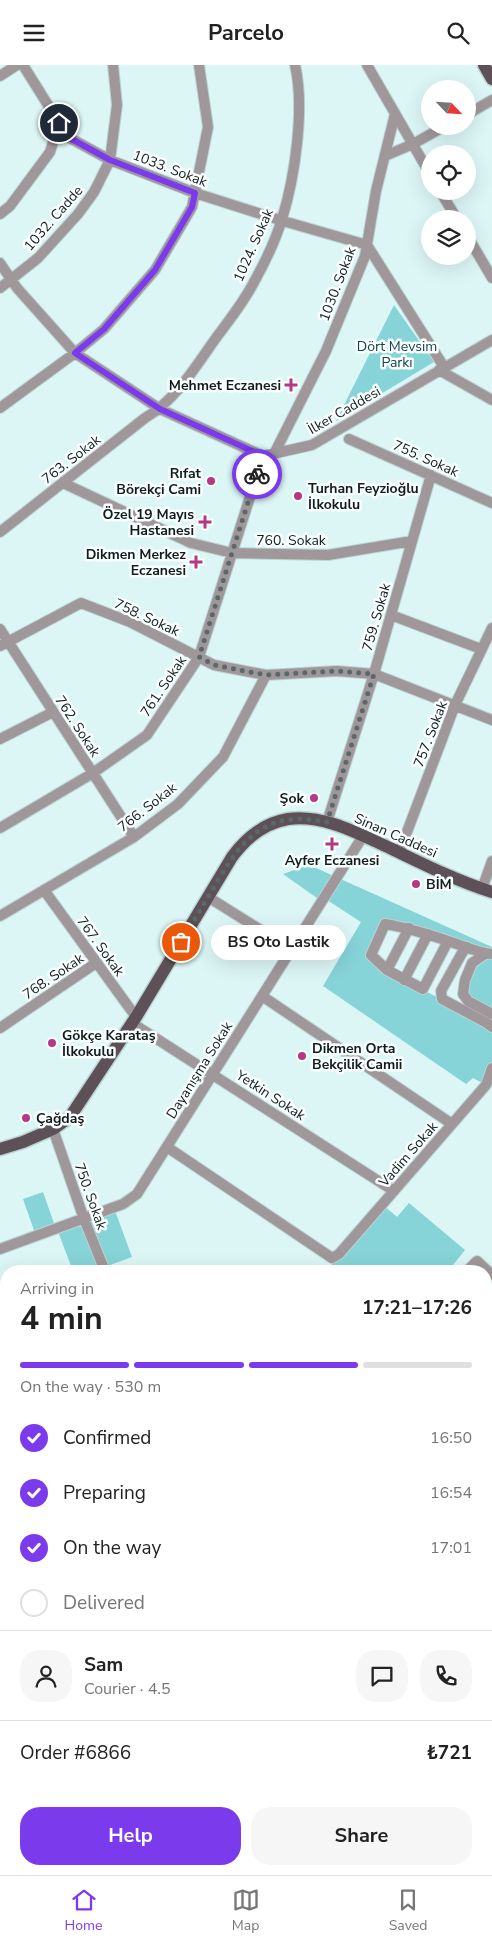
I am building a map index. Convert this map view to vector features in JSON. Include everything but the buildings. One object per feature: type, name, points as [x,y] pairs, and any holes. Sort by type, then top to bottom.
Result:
[{"type":"main road","points":[[484,65],[492,79]]},
{"type":"main road","name":"Sinan Caddesi","points":[[0,1149],[23,1142],[53,1129],[70,1117],[134,1020],[232,857],[254,834],[270,825],[286,820],[308,819],[327,822],[487,891]]},
{"type":"street","points":[[0,76],[17,65]]},
{"type":"street","name":"1033. Sokak","points":[[23,65],[68,137],[110,160],[195,193],[282,221],[367,245]]},
{"type":"street","name":"1032. Cadde","points":[[0,288],[38,258],[78,214],[94,192],[110,160],[117,105],[113,65]]},
{"type":"street","points":[[0,408],[75,353],[104,329],[155,270],[192,207],[208,127],[199,65]]},
{"type":"street","name":"1024. Sokak","points":[[160,409],[199,363],[254,284],[282,221],[298,129],[299,81],[295,65]]},
{"type":"street","points":[[367,65],[421,158]]},
{"type":"street","points":[[476,109],[492,100]]},
{"type":"street","name":"1030. Sokak","points":[[274,454],[326,351],[365,256],[376,191],[395,114]]},
{"type":"street","points":[[0,214],[10,206],[50,152],[59,123]]},
{"type":"street","points":[[385,156],[429,135]]},
{"type":"street","points":[[367,245],[442,369],[492,400]]},
{"type":"street","points":[[476,251],[492,278]]},
{"type":"street","points":[[0,263],[12,280],[75,353],[160,409],[263,456]]},
{"type":"street","name":"İlker Caddesi","points":[[263,456],[312,445],[492,340]]},
{"type":"street","name":"763. Sokak","points":[[0,533],[145,418],[160,409]]},
{"type":"street","name":"755. Sokak","points":[[349,439],[492,503]]},
{"type":"street","name":"761. Sokak","points":[[0,828],[93,773],[147,735],[199,657],[263,456]]},
{"type":"street","name":"759. Sokak","points":[[327,822],[374,674],[431,475]]},
{"type":"street","name":"760. Sokak","points":[[63,483],[191,543],[232,553],[328,555],[412,541]]},
{"type":"street","name":"758. Sokak","points":[[4,644],[81,603],[130,622],[214,665],[266,675],[336,671],[374,674],[492,720]]},
{"type":"street","points":[[391,615],[481,649]]},
{"type":"street","name":"757. Sokak","points":[[399,853],[455,705],[492,628]]},
{"type":"street","name":"762. Sokak","points":[[0,629],[4,644],[53,712],[134,837]]},
{"type":"street","name":"766. Sokak","points":[[0,915],[134,837],[178,804],[223,757],[266,675]]},
{"type":"street","points":[[0,739],[53,712]]},
{"type":"street","name":"Dayanışma Sokak","points":[[0,1249],[84,1219],[132,1199],[137,1194],[363,836]]},
{"type":"street","points":[[487,891],[492,861]]},
{"type":"street","name":"767. Sokak","points":[[44,890],[134,1020]]},
{"type":"street","points":[[208,897],[291,949]]},
{"type":"street","points":[[448,941],[423,989],[386,970],[371,955],[385,924],[409,928],[488,954]]},
{"type":"street","points":[[386,970],[409,928]]},
{"type":"street","points":[[404,980],[428,934]]},
{"type":"street","points":[[467,947],[441,991],[442,999],[490,1017]]},
{"type":"street","points":[[488,954],[472,963],[463,988],[468,1001],[490,1017]]},
{"type":"street","name":"768. Sokak","points":[[0,1029],[96,963]]},
{"type":"street","points":[[262,995],[452,1124]]},
{"type":"street","name":"Yetkin Sokak","points":[[134,1020],[213,1074],[394,1191]]},
{"type":"street","name":"Vadim Sokak","points":[[167,1147],[328,1257],[336,1257],[486,1085],[492,1068]]},
{"type":"street","name":"750. Sokak","points":[[53,1129],[84,1219],[103,1265]]},
{"type":"green space","name":"Dört Mevsim Parkı","points":[[394,305],[434,362],[336,421]]},
{"type":"green space","points":[[303,867],[316,868],[492,947],[492,1014],[468,1001],[465,980],[484,954],[383,920],[366,955],[373,964],[492,1027],[492,1068],[486,1085],[473,1078],[466,1084],[323,986],[361,922],[324,898],[321,901],[283,874]]},
{"type":"green space","points":[[43,1192],[56,1229],[36,1236],[23,1199]]},
{"type":"green space","points":[[409,1203],[465,1250],[453,1265],[331,1265],[383,1205],[397,1217]]},
{"type":"green space","points":[[114,1208],[132,1257],[110,1265],[71,1265],[57,1229]]},
{"type":"green space","points":[[477,1261],[481,1265],[473,1265]]},
{"type":"way so far","points":[[181,942],[232,857],[239,847],[254,834],[263,828],[286,820],[327,822],[374,674],[336,671],[266,675],[214,665],[199,657],[257,474]]},
{"type":"place","name":"Mehmet Eczanesi","points":[[291,385]]},
{"type":"place","name":"Rıfat Börekçi Cami","points":[[211,481]]},
{"type":"place","name":"Turhan Feyzioğlu İlkokulu","points":[[298,496]]},
{"type":"place","name":"Özel 19 Mayıs Hastanesi","points":[[205,522]]},
{"type":"place","name":"Dikmen Merkez Eczanesi","points":[[196,562]]},
{"type":"place","name":"Şok","points":[[314,798]]},
{"type":"place","name":"Ayfer Eczanesi","points":[[332,844]]},
{"type":"place","name":"BİM","points":[[416,884]]},
{"type":"place","name":"BS Oto Lastik","points":[[181,942]]},
{"type":"place","name":"Gökçe Karataş İlkokulu","points":[[52,1043]]},
{"type":"place","name":"Dikmen Orta Bekçilik Camii","points":[[302,1056]]},
{"type":"place","name":"Çağdaş","points":[[26,1118]]},
{"type":"route","points":[[59,123],[68,137],[110,160],[195,193],[192,207],[155,270],[104,329],[75,353],[160,409],[263,456],[257,474]]}]
